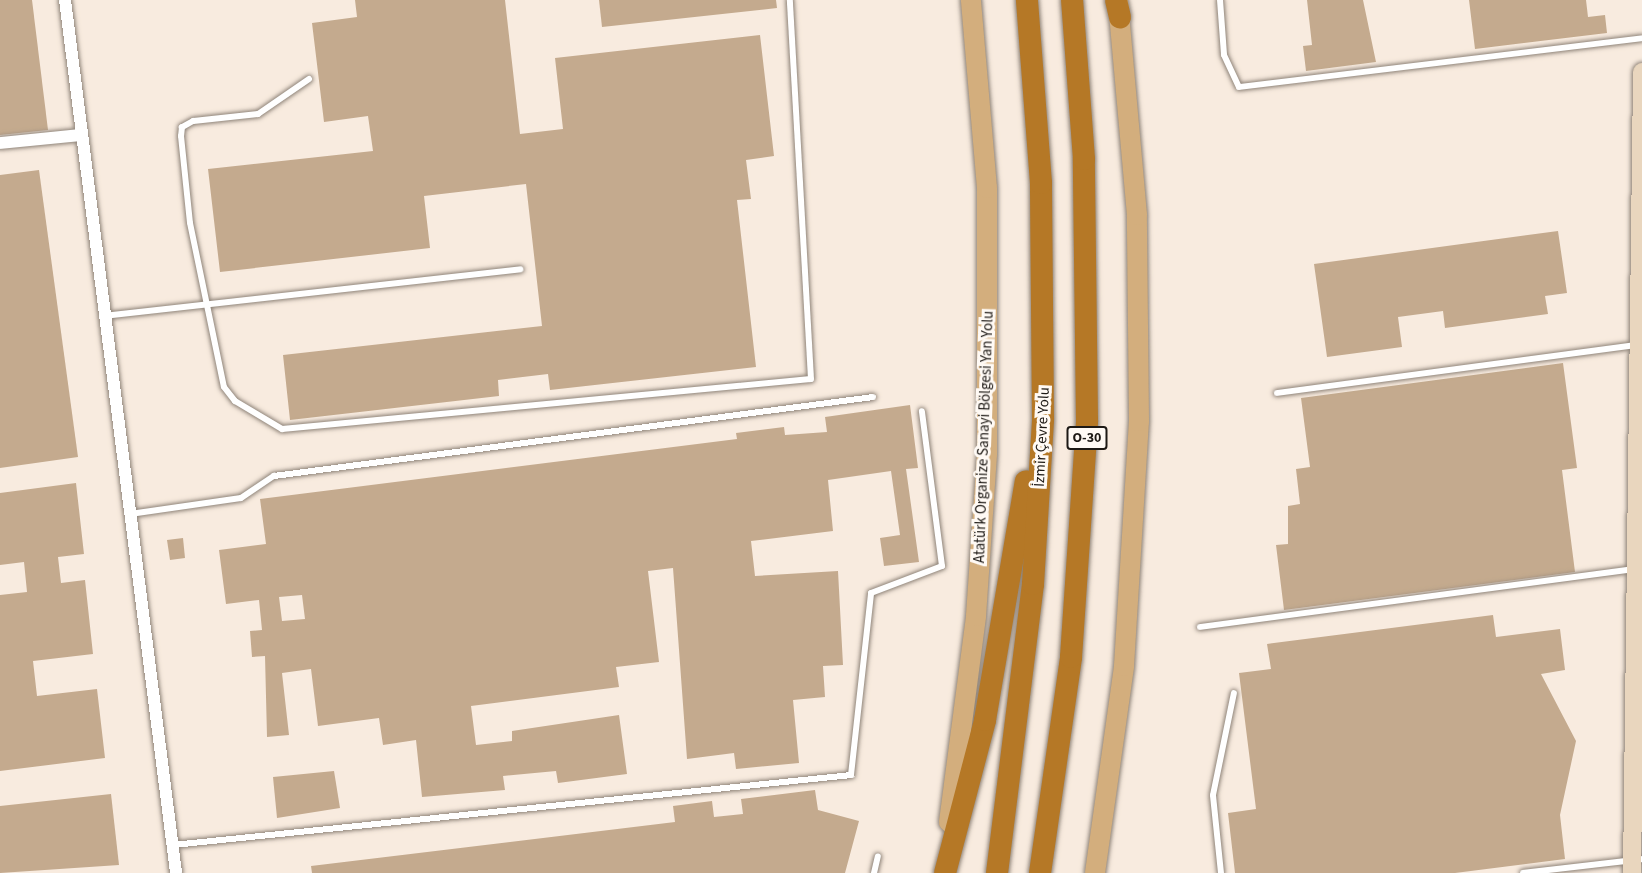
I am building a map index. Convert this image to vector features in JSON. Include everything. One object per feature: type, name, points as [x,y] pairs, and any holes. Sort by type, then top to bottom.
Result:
[{"type":"highway","name":"İzmir Çevre Yolu","points":[[997,873],[1033,584],[1046,328],[1027,0]]},
{"type":"highway","name":"O-30","points":[[1040,873],[1071,657],[1087,421],[1084,159],[1072,0]]},
{"type":"highway","points":[[942,873],[968,797],[1015,571],[1046,328]]},
{"type":"main road","name":"Atatürk Organize Sanayi Bölgesi Yan Yolu","points":[[942,873],[976,616],[987,453],[987,188],[971,0]]},
{"type":"main road","points":[[1095,873],[1124,666],[1139,422],[1137,215],[1118,6]]},
{"type":"street","points":[[65,0],[80,135],[176,873]]},
{"type":"street","points":[[1635,864],[1635,569],[1642,72]]},
{"type":"street","points":[[0,143],[80,135]]},
{"type":"lane","points":[[309,79],[258,114],[193,121],[182,127],[190,223],[224,387],[235,401],[282,429],[811,379],[790,0]]},
{"type":"lane","points":[[1220,0],[1224,55],[1239,87],[1642,38]]},
{"type":"lane","points":[[104,316],[520,269]]},
{"type":"lane","points":[[1276,393],[1638,345]]},
{"type":"lane","points":[[129,514],[241,498],[274,476],[873,397]]},
{"type":"lane","points":[[172,845],[851,775],[871,593],[942,566],[922,411]]},
{"type":"lane","points":[[1200,627],[1635,569]]},
{"type":"lane","points":[[1221,873],[1213,795],[1234,693]]},
{"type":"lane","points":[[874,873],[879,856]]},
{"type":"lane","points":[[1523,873],[1635,864]]},
{"type":"building","points":[[0,0],[32,0],[48,130],[0,135]]},
{"type":"building","points":[[355,0],[505,0],[520,134],[563,129],[555,58],[760,35],[774,156],[746,160],[751,199],[737,200],[756,367],[550,390],[548,374],[498,380],[499,396],[290,420],[283,355],[542,326],[526,184],[424,196],[430,248],[220,272],[208,169],[373,151],[368,116],[324,122],[312,23],[357,17]]},
{"type":"building","points":[[599,0],[776,0],[777,8],[602,27]]},
{"type":"building","points":[[1307,0],[1363,0],[1376,62],[1306,71],[1303,46],[1312,45]]},
{"type":"building","points":[[1469,0],[1586,0],[1588,17],[1605,15],[1607,33],[1475,49]]},
{"type":"building","points":[[39,170],[78,457],[0,468],[0,175]]},
{"type":"building","points":[[1558,231],[1567,293],[1545,296],[1548,314],[1445,328],[1443,311],[1398,317],[1402,347],[1327,357],[1314,264]]},
{"type":"building","points":[[1563,363],[1577,468],[1562,470],[1575,572],[1284,610],[1276,545],[1288,544],[1288,506],[1300,504],[1296,469],[1310,467],[1301,398]]},
{"type":"building","points":[[910,405],[918,468],[906,469],[919,562],[884,566],[880,538],[900,535],[891,471],[828,480],[833,531],[751,541],[755,576],[838,571],[843,665],[823,666],[825,697],[793,700],[799,763],[736,769],[734,753],[687,759],[673,568],[648,571],[659,662],[616,667],[619,687],[471,706],[476,745],[512,741],[512,731],[619,715],[627,774],[558,783],[556,771],[503,776],[505,790],[422,797],[416,740],[383,745],[379,718],[318,726],[311,669],[282,673],[289,735],[267,737],[265,656],[252,657],[250,631],[262,630],[259,600],[226,604],[219,550],[266,544],[260,499],[737,439],[736,433],[784,427],[785,435],[827,432],[825,417]],"holes":[[[302,595],[305,619],[282,621],[279,597]]]},
{"type":"building","points":[[76,483],[84,554],[58,557],[61,583],[85,580],[93,654],[33,661],[37,696],[97,689],[105,758],[0,771],[0,595],[27,592],[24,562],[0,565],[0,493]]},
{"type":"building","points":[[183,538],[185,558],[170,560],[167,540]]},
{"type":"building","points":[[1493,615],[1496,637],[1560,629],[1565,670],[1541,674],[1576,741],[1560,815],[1565,859],[1455,873],[1235,873],[1228,813],[1256,809],[1239,673],[1271,669],[1267,644]]},
{"type":"building","points":[[334,771],[340,808],[277,818],[273,777]]},
{"type":"building","points":[[815,790],[818,810],[859,821],[845,873],[312,873],[311,866],[675,822],[673,806],[712,801],[714,817],[743,814],[741,799]]},
{"type":"building","points":[[111,794],[119,865],[0,873],[0,806]]}]
